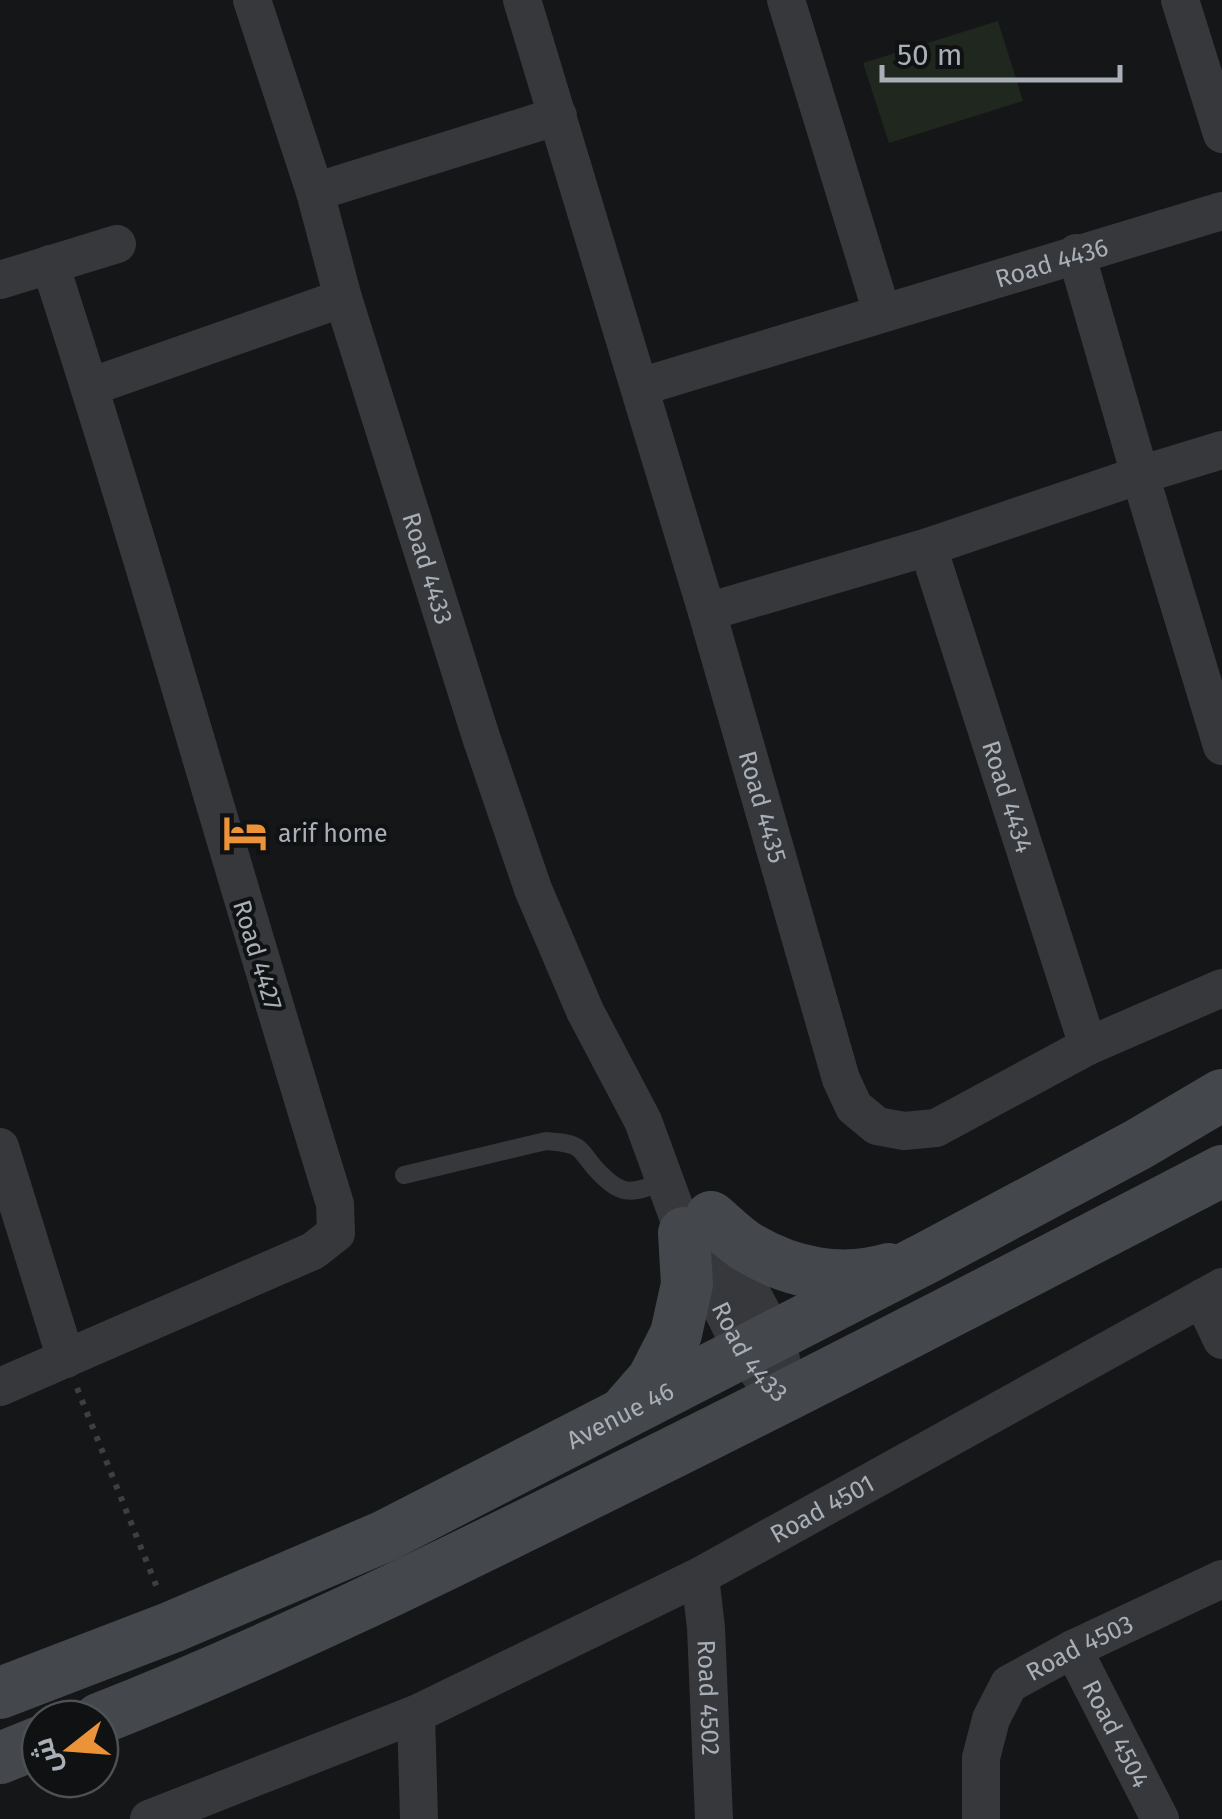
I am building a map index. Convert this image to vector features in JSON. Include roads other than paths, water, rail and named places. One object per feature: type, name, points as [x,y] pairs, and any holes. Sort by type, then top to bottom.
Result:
[{"type":"main road","name":"Avenue 46","points":[[0,1693],[172,1627],[385,1536],[928,1257],[1140,1144],[1222,1095]]},
{"type":"main road","points":[[120,1711],[407,1585],[785,1398],[1222,1171]]},
{"type":"main road","points":[[620,1418],[653,1379],[676,1334],[698,1225],[788,1268],[834,1276],[881,1271],[928,1257]]},
{"type":"street","name":"Road 4433","points":[[252,0],[315,192],[343,298],[481,738],[533,889],[585,1011],[760,1345],[762,1377],[785,1398]]},
{"type":"street","name":"Road 4435","points":[[522,0],[708,612],[840,1079],[854,1108],[877,1126],[904,1131],[936,1128],[1088,1046],[1222,988]]},
{"type":"street","points":[[786,0],[882,313]]},
{"type":"street","points":[[1180,0],[1222,134]]},
{"type":"street","points":[[315,192],[558,116]]},
{"type":"street","name":"Road 4436","points":[[640,387],[1222,211]]},
{"type":"street","points":[[0,280],[117,244]]},
{"type":"street","points":[[1076,253],[1222,746]]},
{"type":"street","name":"Road 4427","points":[[0,1387],[313,1251],[336,1234],[335,1204],[50,264]]},
{"type":"street","points":[[90,387],[343,298]]},
{"type":"street","points":[[708,612],[928,547],[1222,450]]},
{"type":"street","name":"Road 4434","points":[[928,547],[1088,1046]]},
{"type":"street","name":"Road 4433","points":[[643,1120],[665,1180],[698,1225]]},
{"type":"street","points":[[0,1147],[66,1359]]},
{"type":"street","points":[[1212,1292],[1222,1340]]},
{"type":"street","name":"Road 4501","points":[[149,1819],[416,1714],[700,1576],[1212,1292]]},
{"type":"street","name":"Road 4502","points":[[700,1576],[714,1819]]},
{"type":"street","name":"Road 4503","points":[[981,1819],[981,1758],[991,1719],[1009,1684],[1222,1579]]},
{"type":"street","name":"Road 4504","points":[[1074,1649],[1160,1819]]},
{"type":"street","points":[[416,1714],[419,1819]]},
{"type":"lane","points":[[404,1175],[546,1141],[579,1149],[614,1188],[623,1191],[643,1190],[665,1180]]},
{"type":"place","name":"arif home","points":[[245,833]]}]
